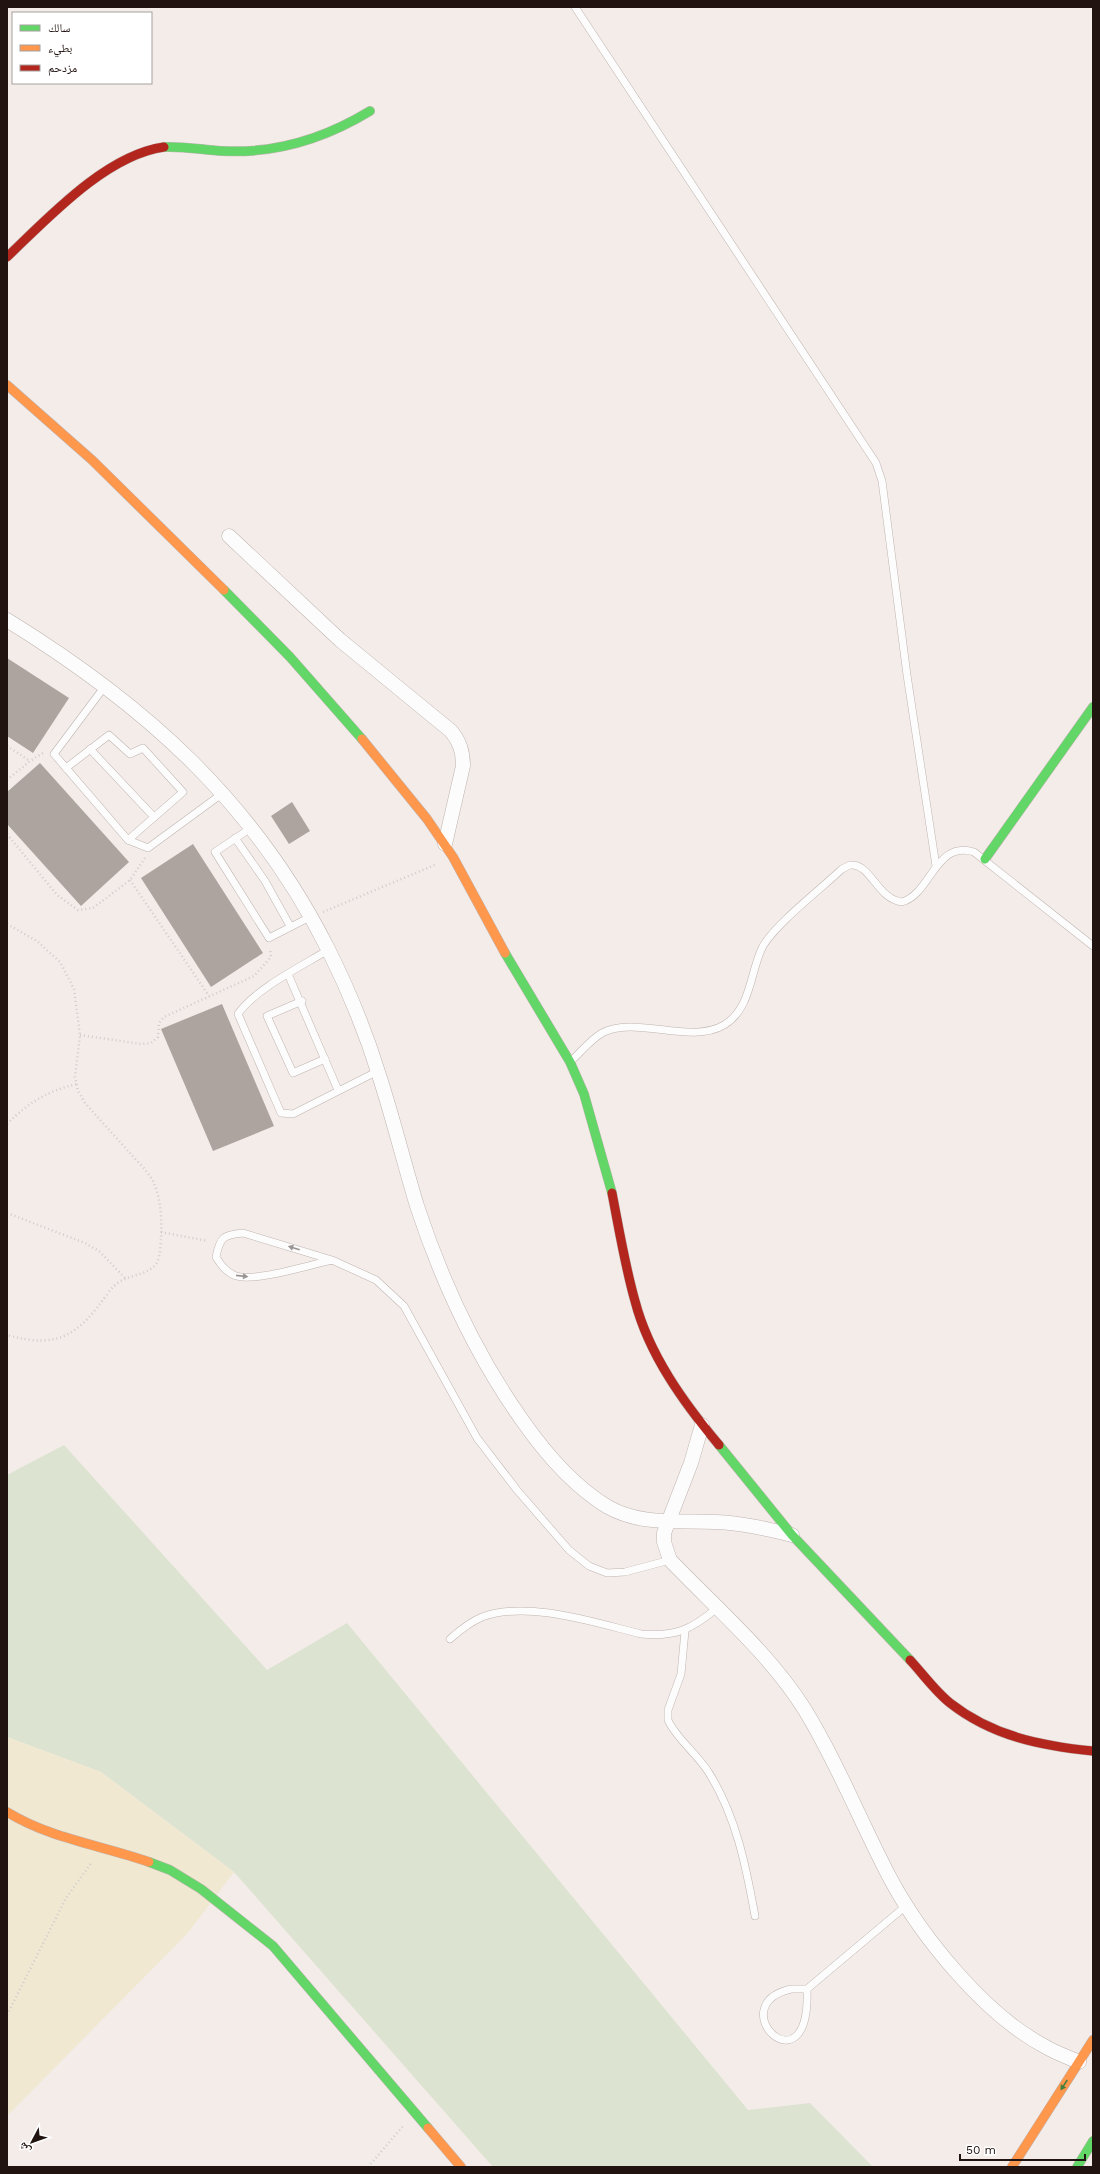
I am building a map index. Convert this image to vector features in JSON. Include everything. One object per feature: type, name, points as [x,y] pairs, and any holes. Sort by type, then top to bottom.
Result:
[{"type":"main road","points":[[7,257],[69,200],[90,184],[141,153],[158,148],[245,152],[297,145],[324,137],[348,126],[370,111]]},
{"type":"main road","points":[[7,385],[92,460],[159,524],[290,657],[372,750],[445,844],[509,961],[570,1062],[584,1094],[596,1130],[635,1302],[651,1343],[668,1376],[702,1425],[792,1535],[949,1702],[996,1732],[1022,1741],[1093,1751]]},
{"type":"main road","points":[[985,859],[1093,707]]},
{"type":"main road","points":[[7,1812],[18,1820],[48,1834],[152,1863],[177,1874],[238,1916],[272,1946],[461,2167]]},
{"type":"main road","points":[[1012,2167],[1093,2040]]},
{"type":"main road","points":[[1077,2167],[1093,2141]]},
{"type":"street","points":[[229,536],[334,635],[451,731],[457,739],[463,757],[463,766],[445,844]]},
{"type":"street","points":[[7,620],[53,648],[106,685],[145,717],[223,793],[283,872],[328,950],[355,1010],[378,1071],[418,1208],[444,1278],[467,1330],[493,1376],[536,1440],[566,1474],[589,1494],[625,1515],[668,1522],[693,1521],[737,1524],[792,1535]]},
{"type":"street","points":[[702,1425],[691,1463],[664,1533],[664,1542],[670,1560],[769,1663],[804,1709],[891,1879],[907,1905],[944,1955],[973,1990],[1022,2031],[1045,2047],[1079,2062]]},
{"type":"lane","points":[[575,7],[876,463],[882,481],[907,675],[936,866]]},
{"type":"lane","points":[[106,685],[54,754],[128,840],[148,848],[223,793]]},
{"type":"lane","points":[[66,768],[109,735],[130,754],[143,748],[182,792],[128,840]]},
{"type":"lane","points":[[90,749],[154,817]]},
{"type":"lane","points":[[251,828],[215,852],[269,938],[310,917]]},
{"type":"lane","points":[[235,838],[265,881],[290,926]]},
{"type":"lane","points":[[570,1062],[602,1033],[624,1028],[701,1033],[724,1025],[742,1008],[758,958],[768,939],[846,867],[854,865],[862,868],[888,898],[902,902],[915,896],[936,866],[959,850],[974,852],[985,859],[1093,946]]},
{"type":"lane","points":[[328,950],[288,974],[245,1004],[238,1014],[281,1113],[293,1114],[378,1071]]},
{"type":"lane","points":[[288,974],[302,1001],[338,1090]]},
{"type":"lane","points":[[302,1001],[267,1016],[293,1074],[325,1060]]},
{"type":"lane","points":[[332,1260],[258,1277],[236,1276],[223,1268],[216,1256],[219,1242],[228,1234],[243,1233],[332,1260],[376,1280],[404,1306],[477,1438],[517,1490],[569,1550],[589,1566],[607,1574],[625,1572],[670,1560]]},
{"type":"lane","points":[[450,1639],[470,1623],[482,1617],[508,1611],[549,1614],[641,1634],[656,1635],[685,1631],[698,1624],[717,1608]]},
{"type":"lane","points":[[685,1631],[682,1674],[668,1710],[668,1720],[706,1768],[723,1800],[742,1852],[755,1916]]},
{"type":"lane","points":[[806,1989],[805,2021],[801,2032],[797,2036],[786,2040],[775,2036],[765,2025],[764,2011],[770,1999],[784,1991],[806,1989],[907,1905]]},
{"type":"path","points":[[7,746],[30,761]]},
{"type":"path","points":[[7,780],[42,753],[54,754]]},
{"type":"path","points":[[7,834],[57,895],[78,910],[93,908],[130,880],[144,860],[148,848]]},
{"type":"path","points":[[310,917],[453,857]]},
{"type":"path","points":[[130,880],[210,996]]},
{"type":"path","points":[[7,924],[37,941],[60,962],[74,989],[80,1035],[75,1063],[76,1084],[85,1103],[153,1181],[160,1205],[161,1232],[160,1257],[156,1264],[149,1270],[125,1278],[116,1283],[92,1315],[72,1333],[61,1338],[44,1341],[26,1341],[7,1335]]},
{"type":"path","points":[[80,1035],[141,1044],[151,1043],[158,1037],[159,1023],[164,1017],[254,976],[271,957],[269,938]]},
{"type":"path","points":[[7,1124],[22,1110],[45,1094],[76,1084]]},
{"type":"path","points":[[7,1213],[85,1243],[99,1251],[125,1278]]},
{"type":"path","points":[[161,1232],[219,1242]]},
{"type":"path","points":[[7,2015],[20,1994],[66,1898],[102,1849]]},
{"type":"path","points":[[368,2167],[414,2112]]},
{"type":"green space","points":[[64,1445],[267,1670],[347,1623],[748,2110],[810,2103],[873,2167],[493,2167],[234,1872],[101,1772],[7,1737],[7,1475]]},
{"type":"sand","points":[[7,1737],[101,1772],[234,1872],[187,1934],[7,2116]]},
{"type":"building","points":[[7,658],[69,698],[33,753],[7,736]]},
{"type":"building","points":[[40,763],[129,862],[81,906],[7,824],[7,792]]},
{"type":"building","points":[[292,802],[310,831],[289,844],[271,816]]},
{"type":"building","points":[[193,844],[263,953],[211,987],[141,878]]},
{"type":"building","points":[[222,1004],[274,1126],[213,1151],[161,1029]]},
{"type":"traffic: fast","points":[[164,147],[222,151],[261,150],[280,147],[317,137],[353,121],[370,111]]},
{"type":"traffic: fast","points":[[224,590],[290,657],[362,739]]},
{"type":"traffic: fast","points":[[985,859],[1093,707]]},
{"type":"traffic: fast","points":[[505,953],[570,1062],[584,1094],[612,1193]]},
{"type":"traffic: fast","points":[[719,1445],[792,1535],[910,1660]]},
{"type":"traffic: fast","points":[[149,1862],[170,1870],[201,1889],[273,1946],[428,2128]]},
{"type":"traffic: fast","points":[[1077,2167],[1093,2141]]},
{"type":"traffic: slow","points":[[7,385],[92,460],[224,590]]},
{"type":"traffic: slow","points":[[362,739],[427,819],[453,857],[505,953]]},
{"type":"traffic: slow","points":[[7,1812],[41,1829],[76,1841],[149,1862]]},
{"type":"traffic: slow","points":[[1012,2167],[1093,2040]]},
{"type":"traffic: slow","points":[[428,2128],[461,2167]]},
{"type":"traffic: jam","points":[[7,257],[59,207],[100,175],[121,162],[142,152],[164,147]]},
{"type":"traffic: jam","points":[[612,1193],[631,1288],[641,1321],[649,1340],[669,1378],[719,1445]]},
{"type":"traffic: jam","points":[[910,1660],[934,1688],[950,1703],[983,1724],[1018,1738],[1055,1746],[1093,1751]]}]
